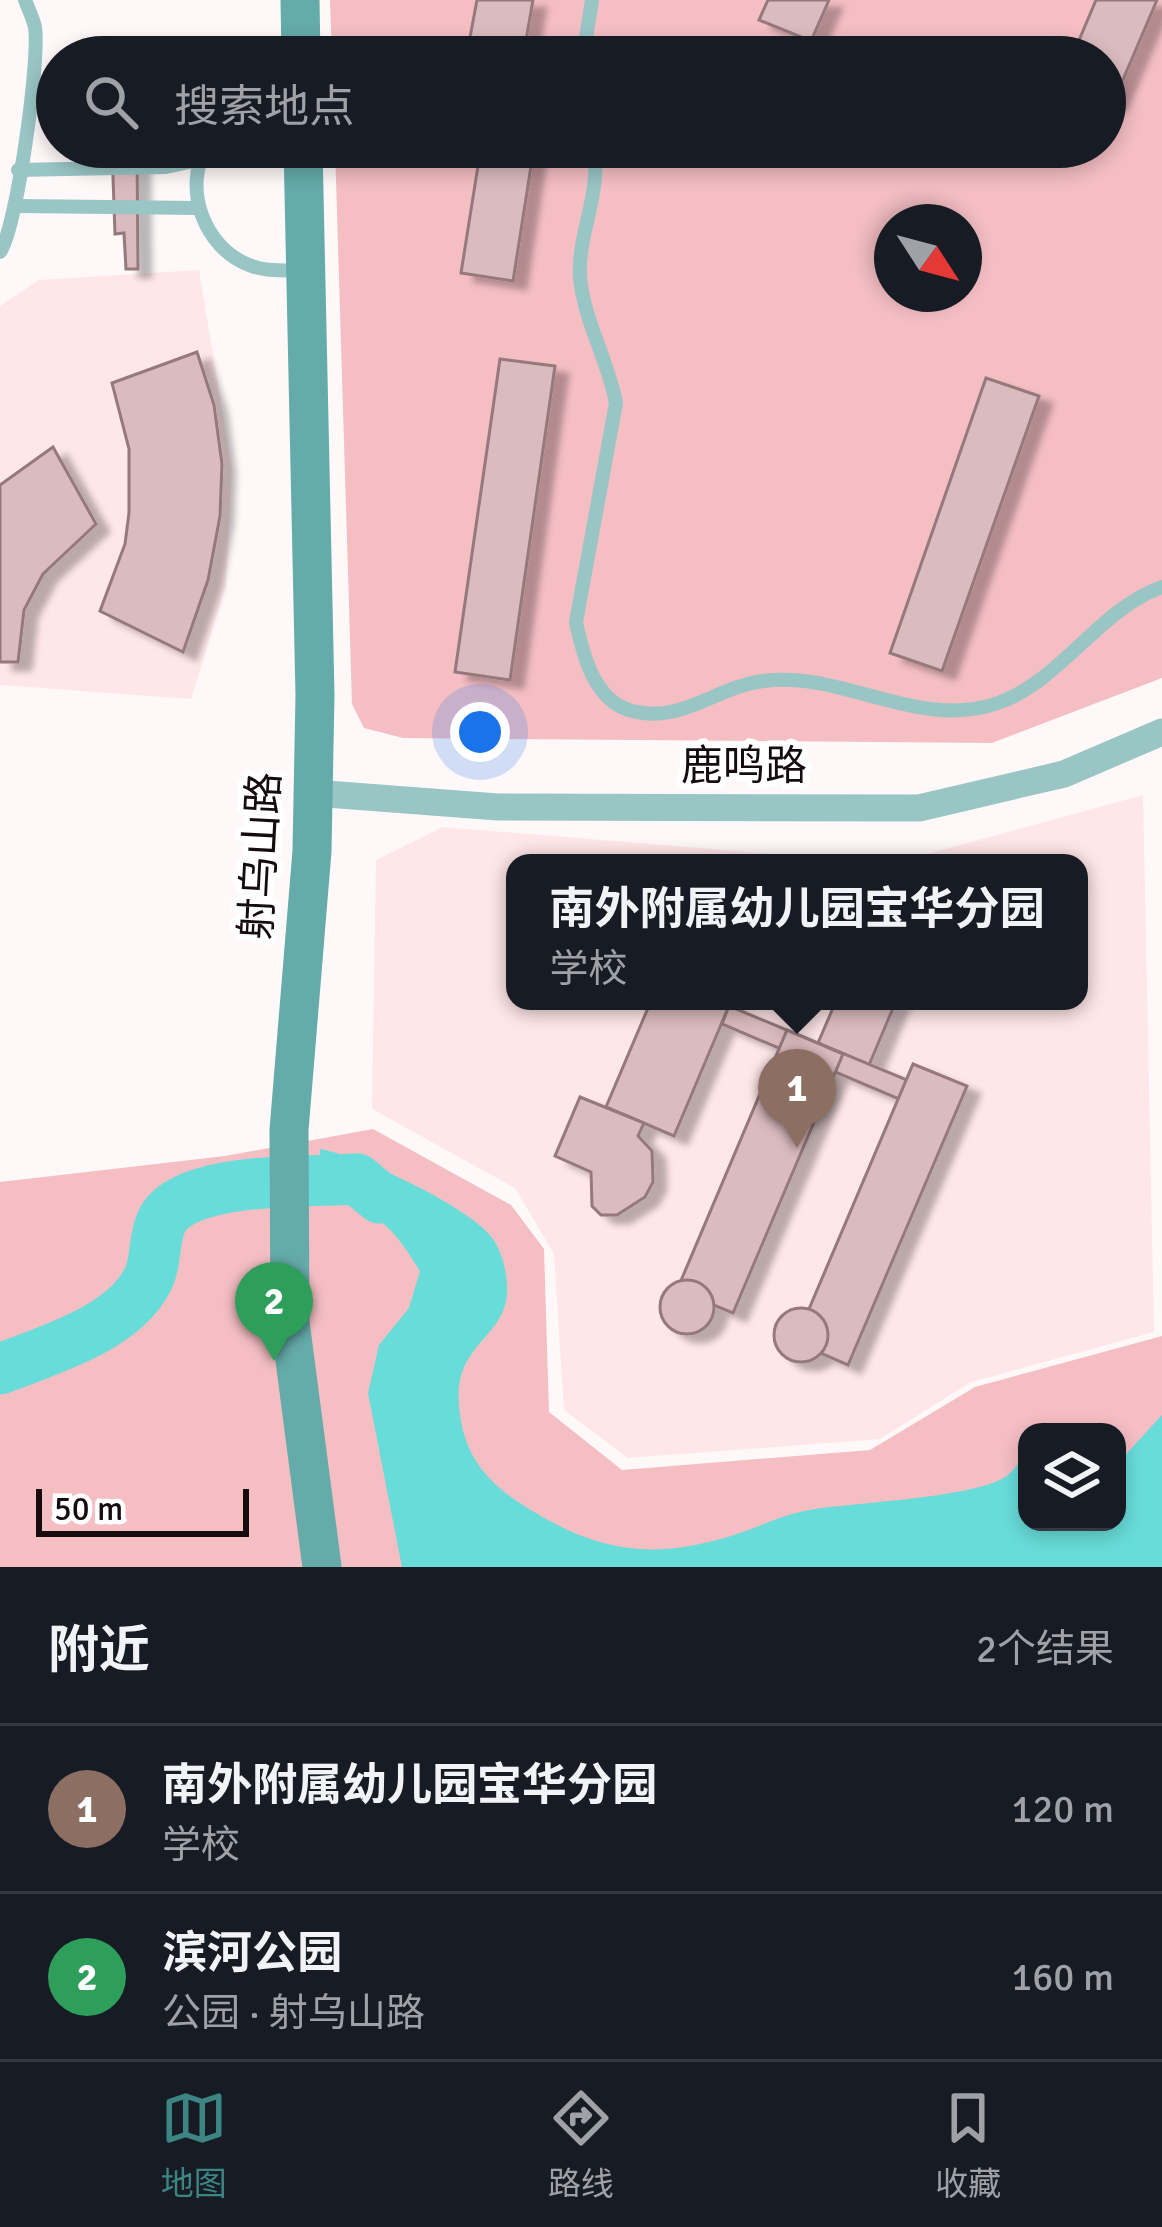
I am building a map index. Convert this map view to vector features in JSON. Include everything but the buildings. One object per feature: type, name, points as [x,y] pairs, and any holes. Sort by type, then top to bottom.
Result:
[{"type":"street","points":[[300,0],[301,36]]},
{"type":"street","name":"射乌山路","points":[[304,168],[313,793],[290,1130],[290,1322],[322,1567]]},
{"type":"street","name":"鹿鸣路","points":[[313,793],[498,807],[920,808],[1064,774],[1162,732]]},
{"type":"lane","points":[[0,252],[17,206],[34,65],[35,27],[25,0]]},
{"type":"lane","points":[[586,36],[592,0]]},
{"type":"lane","points":[[18,170],[117,168]]},
{"type":"lane","points":[[202,168],[198,208],[244,264],[306,271]]},
{"type":"lane","points":[[591,168],[580,272],[585,309],[610,370],[616,404],[576,622],[584,658],[604,694],[629,710],[664,713],[697,708],[716,695],[763,681],[807,682],[919,709],[976,709],[1025,691],[1114,617],[1162,587]]},
{"type":"lane","points":[[17,206],[198,208]]},
{"type":"shaded area","points":[[330,0],[1162,0],[1162,678],[992,743],[403,738],[364,728],[352,704],[336,168],[1126,168],[1126,36],[331,36]]},
{"type":"shaded area","points":[[199,270],[232,469],[226,586],[191,699],[0,685],[0,306],[39,280]]},
{"type":"shaded area","points":[[1143,795],[1154,1332],[971,1382],[880,1439],[628,1458],[564,1410],[554,1254],[515,1188],[372,1109],[376,860],[443,827],[774,854],[506,854],[506,1010],[1088,1010],[1088,854],[927,854]]},
{"type":"shaded area","points":[[373,1129],[511,1205],[544,1249],[549,1412],[622,1470],[870,1450],[975,1387],[1162,1336],[1162,1567],[0,1567],[0,1182],[225,1156]]},
{"type":"water","points":[[320,1149],[409,1182],[489,1234],[505,1272],[506,1303],[464,1367],[459,1384],[461,1423],[471,1453],[488,1477],[512,1497],[577,1534],[626,1548],[677,1548],[804,1511],[971,1489],[994,1482],[1018,1464],[1018,1531],[1126,1531],[1126,1454],[1162,1415],[1162,1567],[402,1567],[368,1393],[379,1345],[409,1308],[420,1271],[380,1221],[355,1206],[321,1195]]},
{"type":"waterway","points":[[0,1369],[82,1336],[120,1312],[147,1281],[163,1218],[185,1200],[258,1183],[357,1179],[380,1198]]},
{"type":"place","name":"南外附属幼儿园宝华分园","points":[[797,1148]]},
{"type":"place","name":"滨河公园","points":[[274,1361]]}]
